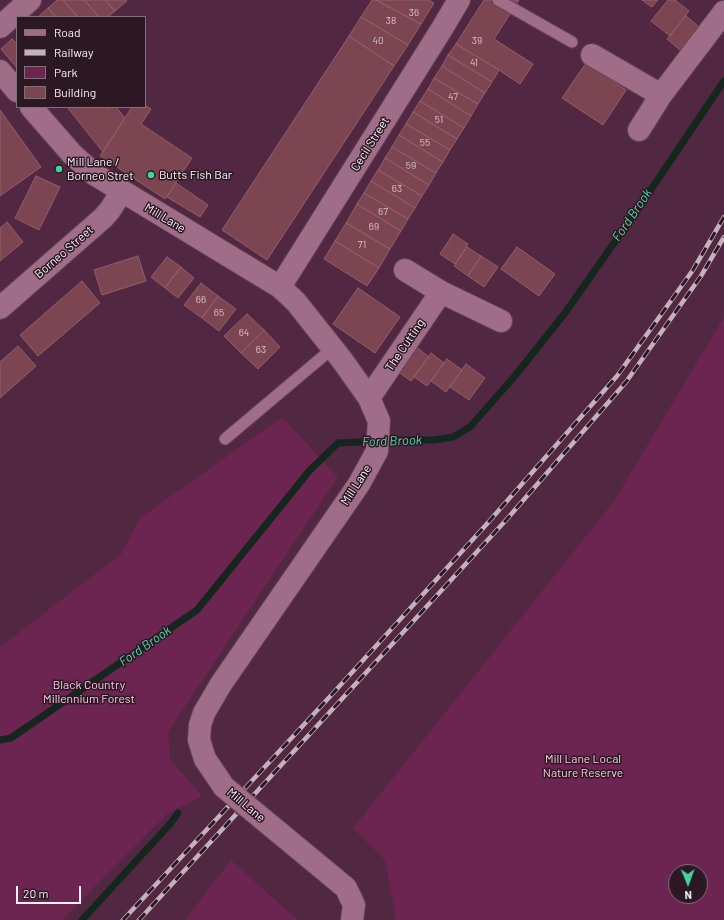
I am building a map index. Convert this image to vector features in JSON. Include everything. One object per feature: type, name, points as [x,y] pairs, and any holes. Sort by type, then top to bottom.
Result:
[{"type":"street","points":[[0,27],[30,0]]},
{"type":"street","name":"Cecil Street","points":[[280,287],[459,0]]},
{"type":"street","points":[[639,130],[661,95],[724,12]]},
{"type":"street","points":[[592,55],[661,95]]},
{"type":"street","points":[[0,71],[16,91]]},
{"type":"street","name":"Mill Lane","points":[[32,108],[72,154],[94,174],[280,287],[296,302],[333,348],[369,398],[379,421],[377,451],[359,484],[221,684],[204,713],[200,725],[199,740],[205,759],[224,787],[346,888],[354,904],[352,920]]},
{"type":"street","name":"Borneo Street","points":[[0,308],[103,218],[122,192]]},
{"type":"street","points":[[405,270],[441,292],[501,321]]},
{"type":"street","name":"The Cutting","points":[[369,398],[441,292]]},
{"type":"lane","points":[[498,0],[572,42]]},
{"type":"lane","points":[[225,439],[333,348]]},
{"type":"green space","name":"Mill Lane Local Nature Reserve","points":[[724,317],[724,920],[396,920],[385,860],[353,828],[614,501]]},
{"type":"green space","name":"Black Country Millennium Forest","points":[[282,417],[338,477],[168,732],[170,759],[202,796],[166,815],[62,920],[0,920],[0,647],[121,554],[140,518]]},
{"type":"green space","points":[[231,860],[284,908],[298,920],[185,920]]},
{"type":"building","points":[[57,0],[63,0],[77,16],[55,16],[48,8]]},
{"type":"building","points":[[63,0],[84,0],[98,16],[77,16]]},
{"type":"building","points":[[84,0],[105,0],[115,11],[109,16],[98,16]]},
{"type":"building","points":[[105,0],[126,0],[127,1],[115,11]]},
{"type":"building","points":[[372,0],[376,0],[421,24],[408,45],[361,17]]},
{"type":"building","points":[[376,0],[429,0],[434,3],[421,24]]},
{"type":"building","points":[[484,0],[519,0],[494,39],[533,64],[520,84],[456,44]]},
{"type":"building","points":[[642,0],[658,0],[652,7]]},
{"type":"building","points":[[668,0],[675,0],[689,11],[670,36],[651,21]]},
{"type":"building","points":[[48,8],[55,16],[39,16]]},
{"type":"building","points":[[686,16],[699,27],[680,50],[667,39]]},
{"type":"building","points":[[361,17],[408,45],[394,66],[349,36]]},
{"type":"building","points":[[349,36],[394,66],[267,260],[222,230]]},
{"type":"building","points":[[12,39],[16,43],[16,67],[1,49]]},
{"type":"building","points":[[456,44],[499,70],[492,82],[448,55]]},
{"type":"building","points":[[448,55],[492,82],[485,93],[442,66]]},
{"type":"building","points":[[586,63],[626,90],[603,125],[562,98]]},
{"type":"building","points":[[442,66],[485,93],[478,104],[434,78]]},
{"type":"building","points":[[434,78],[478,104],[471,116],[428,89]]},
{"type":"building","points":[[428,89],[471,116],[464,128],[420,101]]},
{"type":"building","points":[[420,101],[464,128],[457,139],[413,112]]},
{"type":"building","points":[[146,106],[151,109],[141,124],[192,158],[165,199],[100,156],[131,108],[146,108]]},
{"type":"building","points":[[68,108],[117,108],[125,118],[103,152]]},
{"type":"building","points":[[0,110],[41,167],[0,196]]},
{"type":"building","points":[[413,112],[457,139],[450,150],[406,124]]},
{"type":"building","points":[[406,124],[450,150],[443,162],[399,135]]},
{"type":"building","points":[[399,135],[443,162],[436,173],[392,147]]},
{"type":"building","points":[[392,147],[436,173],[429,185],[385,158]]},
{"type":"building","points":[[385,158],[429,185],[422,196],[378,170]]},
{"type":"building","points":[[378,170],[422,196],[415,208],[371,181]]},
{"type":"building","points":[[36,176],[60,187],[39,230],[15,218]]},
{"type":"building","points":[[371,181],[415,208],[408,219],[364,193]]},
{"type":"building","points":[[176,183],[208,205],[200,217],[167,197]]},
{"type":"building","points":[[364,193],[408,219],[401,231],[357,204]]},
{"type":"building","points":[[357,204],[401,231],[390,249],[346,223]]},
{"type":"building","points":[[7,222],[23,242],[0,261],[0,228]]},
{"type":"building","points":[[346,223],[390,249],[379,268],[335,241]]},
{"type":"building","points":[[453,234],[468,244],[455,264],[440,254]]},
{"type":"building","points":[[335,241],[379,268],[367,286],[324,259]]},
{"type":"building","points":[[467,247],[481,256],[468,276],[454,266]]},
{"type":"building","points":[[517,247],[555,274],[539,296],[501,269]]},
{"type":"building","points":[[138,256],[146,281],[102,295],[94,270]]},
{"type":"building","points":[[481,256],[498,267],[484,287],[468,276]]},
{"type":"building","points":[[167,257],[181,267],[165,288],[151,277]]},
{"type":"building","points":[[181,267],[194,278],[178,298],[165,288]]},
{"type":"building","points":[[82,281],[100,303],[38,356],[20,335]]},
{"type":"building","points":[[201,283],[218,296],[202,318],[184,305]]},
{"type":"building","points":[[358,288],[400,317],[375,353],[333,324]]},
{"type":"building","points":[[218,296],[236,309],[219,331],[202,318]]},
{"type":"building","points":[[247,314],[264,330],[241,353],[224,336]]},
{"type":"building","points":[[264,330],[280,347],[258,369],[241,353]]},
{"type":"building","points":[[18,346],[36,366],[0,398],[0,362]]},
{"type":"building","points":[[415,346],[429,357],[411,381],[397,371]]},
{"type":"building","points":[[431,353],[444,363],[427,386],[414,377]]},
{"type":"building","points":[[447,359],[462,370],[446,392],[431,381]]},
{"type":"building","points":[[466,364],[485,378],[469,400],[450,387]]},
{"type":"waterway","name":"Ford Brook","points":[[0,740],[11,738],[197,610],[310,470],[338,443],[435,440],[453,437],[470,427],[514,377],[565,313],[642,203],[724,81]]},
{"type":"waterway","points":[[82,920],[170,824],[178,813]]},
{"type":"railway","points":[[123,920],[336,690],[485,526],[617,376],[693,270],[724,217]]},
{"type":"railway","points":[[139,920],[507,519],[626,382],[701,276],[724,237]]},
{"type":"place","name":"Mill Lane / Borneo Stret","points":[[59,169]]},
{"type":"place","name":"Butts Fish Bar","points":[[151,175]]}]
